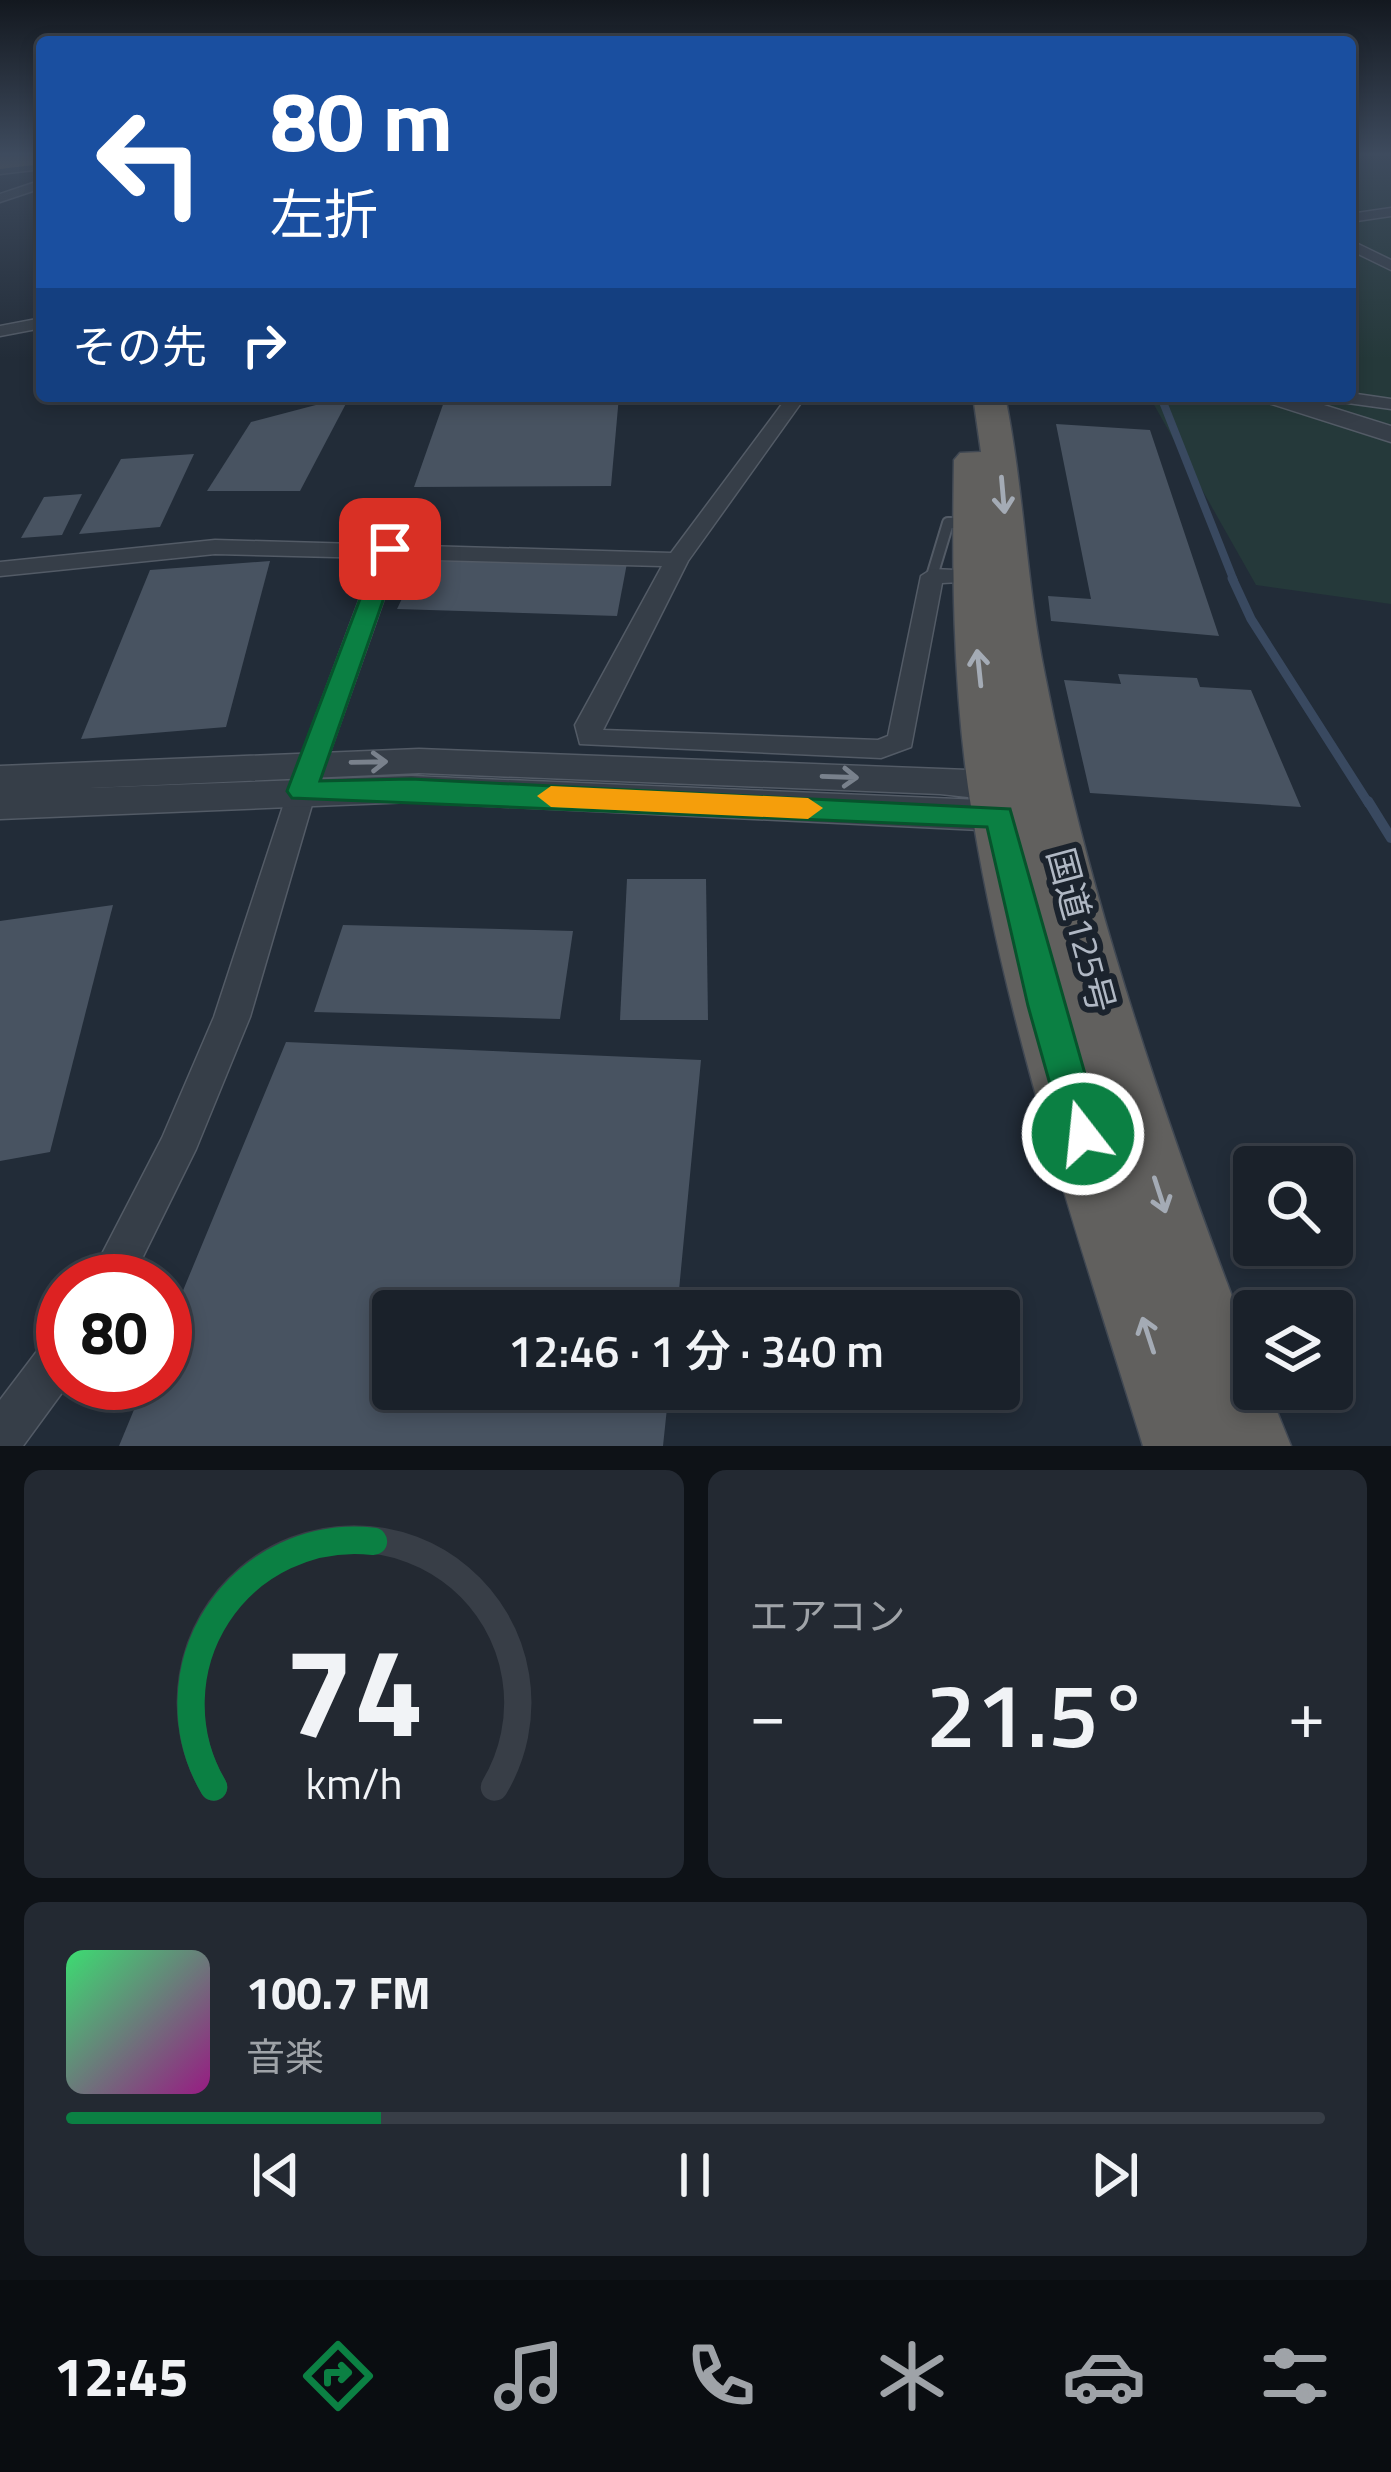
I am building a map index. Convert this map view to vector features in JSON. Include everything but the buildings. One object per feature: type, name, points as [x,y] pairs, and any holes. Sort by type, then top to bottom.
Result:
[{"type":"highway","name":"国道125号","points":[[965,402],[972,443],[972,523],[951,576],[1013,800],[1077,1113],[1185,1446]]},
{"type":"highway","name":"国道125号","points":[[990,402],[1021,672],[1013,800],[1249,1446]]},
{"type":"street","points":[[1356,247],[1391,266]]},
{"type":"street","points":[[0,331],[36,324]]},
{"type":"street","points":[[1356,399],[1391,404]]},
{"type":"street","points":[[792,402],[676,560],[589,725],[590,738],[881,749],[901,741],[951,576]]},
{"type":"street","points":[[1289,402],[1391,434]]},
{"type":"street","points":[[0,569],[215,547],[676,560]]},
{"type":"street","points":[[123,1254],[177,1148],[232,1017],[307,777],[390,549]]},
{"type":"street","points":[[0,779],[307,777],[411,789],[1013,800]]},
{"type":"street","points":[[0,805],[307,777]]},
{"type":"street","points":[[0,1438],[36,1390]]},
{"type":"green space","points":[[1356,223],[1391,223],[1391,604],[1256,585],[1152,402],[1356,402]]},
{"type":"waterway","points":[[1163,402],[1234,581]]},
{"type":"waterway","points":[[1232,578],[1251,619],[1369,804]]},
{"type":"waterway","points":[[1368,801],[1391,838]]},
{"type":"slow traffic","points":[[551,796],[808,808]]},
{"type":"route","points":[[390,549],[302,791],[411,789],[1000,817],[1083,1134]]}]
